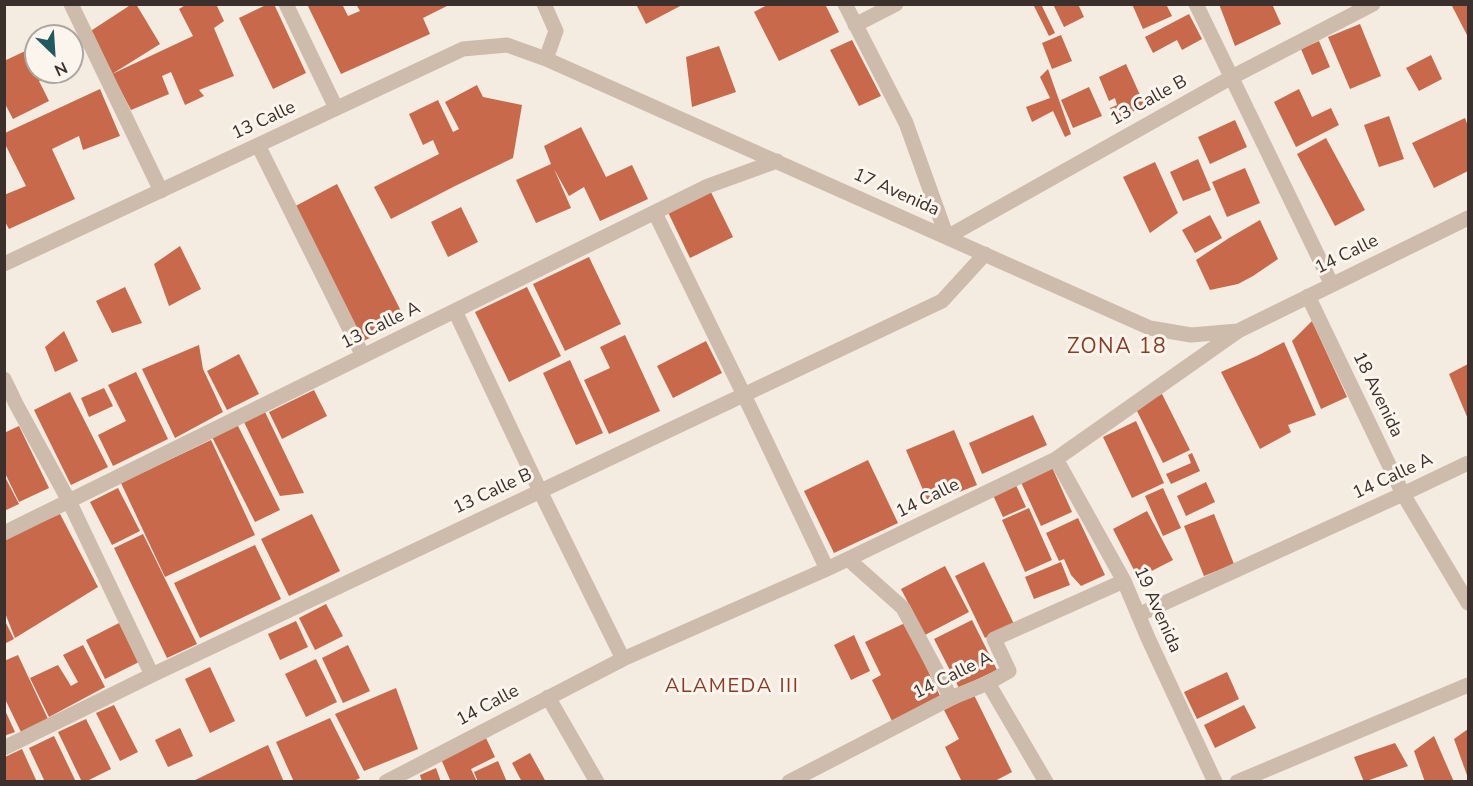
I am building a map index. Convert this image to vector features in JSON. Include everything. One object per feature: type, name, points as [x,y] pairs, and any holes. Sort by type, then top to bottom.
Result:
[{"type":"street","points":[[71,4],[162,190]]},
{"type":"street","points":[[286,4],[336,108]]},
{"type":"street","points":[[544,4],[556,31],[546,58]]},
{"type":"street","points":[[845,4],[906,123],[947,237]]},
{"type":"street","points":[[855,25],[896,4]]},
{"type":"street","points":[[1196,4],[1332,285]]},
{"type":"street","name":"13 Calle B","points":[[947,237],[1232,77],[1373,4]]},
{"type":"street","name":"13 Calle","points":[[4,264],[463,49],[507,45],[546,58]]},
{"type":"street","name":"17 Avenida","points":[[546,58],[1150,328],[1191,334],[1238,331]]},
{"type":"street","points":[[258,146],[363,356]]},
{"type":"street","name":"13 Calle A","points":[[4,532],[708,186],[777,161]]},
{"type":"street","points":[[655,213],[827,569]]},
{"type":"street","name":"14 Calle","points":[[386,782],[623,659],[827,569],[1056,459],[1238,331],[1468,218]]},
{"type":"street","name":"13 Calle B","points":[[4,748],[152,675],[942,301],[986,254]]},
{"type":"street","name":"18 Avenida","points":[[1308,296],[1403,494],[1468,603]]},
{"type":"street","points":[[455,311],[623,659]]},
{"type":"street","points":[[4,379],[69,501],[152,675]]},
{"type":"street","name":"19 Avenida","points":[[1056,459],[1124,581],[1215,782]]},
{"type":"street","name":"14 Calle A","points":[[1138,615],[1468,463]]},
{"type":"street","points":[[848,559],[903,608],[951,698]]},
{"type":"street","name":"14 Calle A","points":[[789,782],[951,698],[1009,671],[994,639],[1124,581]]},
{"type":"street","points":[[988,682],[1046,782]]},
{"type":"street","points":[[1237,782],[1468,685]]},
{"type":"street","points":[[548,697],[597,782]]},
{"type":"building","points":[[132,4],[136,4],[160,44],[112,74],[86,34]]},
{"type":"building","points":[[187,4],[216,4],[224,21],[214,28],[234,76],[199,90],[204,96],[185,105],[171,72],[162,76],[169,94],[131,110],[112,74],[193,36],[179,9]]},
{"type":"building","points":[[268,4],[274,4],[306,73],[273,89],[239,18]]},
{"type":"building","points":[[307,4],[342,4],[348,16],[360,11],[356,4],[451,4],[423,18],[430,34],[341,74]]},
{"type":"building","points":[[636,4],[684,4],[646,24]]},
{"type":"building","points":[[769,4],[825,4],[839,32],[779,61],[754,12]]},
{"type":"building","points":[[1033,4],[1041,4],[1055,33],[1049,36]]},
{"type":"building","points":[[1053,4],[1078,4],[1084,17],[1064,27]]},
{"type":"building","points":[[1132,4],[1166,4],[1172,16],[1143,29]]},
{"type":"building","points":[[1219,4],[1272,4],[1281,24],[1235,46]]},
{"type":"building","points":[[1451,4],[1468,4],[1468,37]]},
{"type":"building","points":[[1189,14],[1202,39],[1182,50],[1177,40],[1153,53],[1145,37]]},
{"type":"building","points":[[1360,24],[1381,76],[1350,89],[1328,37]]},
{"type":"building","points":[[1061,35],[1072,61],[1052,69],[1042,43]]},
{"type":"building","points":[[852,40],[881,96],[859,106],[830,50]]},
{"type":"building","points":[[1319,41],[1330,67],[1312,75],[1301,49]]},
{"type":"building","points":[[719,46],[736,92],[692,107],[686,57]]},
{"type":"building","points":[[24,52],[24,84],[40,84],[49,101],[13,119],[4,102],[4,61]]},
{"type":"building","points":[[1431,55],[1442,79],[1419,91],[1406,68]]},
{"type":"building","points":[[1126,64],[1145,106],[1115,120],[1110,108],[1117,105],[1115,98],[1109,101],[1099,77]]},
{"type":"building","points":[[1048,69],[1071,134],[1065,137],[1053,111],[1032,122],[1026,107],[1050,98],[1040,77]]},
{"type":"building","points":[[477,85],[483,97],[522,105],[513,158],[391,219],[374,187],[439,154],[433,140],[423,145],[409,114],[438,100],[453,132],[459,129],[445,102]]},
{"type":"building","points":[[1089,87],[1102,116],[1073,128],[1061,100]]},
{"type":"building","points":[[100,89],[120,136],[83,150],[79,136],[52,149],[75,199],[9,229],[4,220],[4,195],[26,186],[5,144],[5,133]]},
{"type":"building","points":[[1299,89],[1312,117],[1331,108],[1339,125],[1296,147],[1274,102]]},
{"type":"building","points":[[1389,116],[1404,159],[1379,167],[1364,125]]},
{"type":"building","points":[[1465,118],[1468,126],[1468,171],[1434,188],[1412,143]]},
{"type":"building","points":[[1235,120],[1247,147],[1210,164],[1198,137]]},
{"type":"building","points":[[581,127],[606,177],[632,165],[648,199],[600,221],[584,187],[569,196],[554,169],[571,208],[536,223],[516,180],[551,164],[544,146]]},
{"type":"building","points":[[1326,138],[1365,210],[1335,226],[1297,154]]},
{"type":"building","points":[[1198,159],[1211,190],[1183,201],[1170,172]]},
{"type":"building","points":[[1155,162],[1178,213],[1150,233],[1123,177]]},
{"type":"building","points":[[1245,168],[1260,203],[1227,217],[1212,182]]},
{"type":"building","points":[[337,184],[406,321],[357,344],[290,209]]},
{"type":"building","points":[[708,186],[733,237],[690,258],[665,206]]},
{"type":"building","points":[[461,207],[478,242],[448,257],[431,222]]},
{"type":"building","points":[[1210,215],[1222,238],[1195,253],[1182,230]]},
{"type":"building","points":[[1260,220],[1278,259],[1238,284],[1210,290],[1196,260]]},
{"type":"building","points":[[180,246],[201,289],[169,306],[154,264]]},
{"type":"building","points":[[589,257],[621,324],[565,351],[533,284]]},
{"type":"building","points":[[125,287],[142,323],[112,333],[96,301]]},
{"type":"building","points":[[527,287],[561,356],[509,382],[475,312]]},
{"type":"building","points":[[1312,321],[1347,397],[1321,409],[1292,341]]},
{"type":"building","points":[[64,331],[78,361],[55,372],[45,347]]},
{"type":"building","points":[[625,335],[660,411],[609,434],[584,380],[610,368],[600,347]]},
{"type":"building","points":[[706,341],[722,373],[673,398],[657,366]]},
{"type":"building","points":[[1284,342],[1316,415],[1288,425],[1291,432],[1260,449],[1221,372]]},
{"type":"building","points":[[199,345],[203,369],[223,412],[175,438],[142,369]]},
{"type":"building","points":[[239,354],[259,394],[227,410],[207,371]]},
{"type":"building","points":[[570,360],[603,433],[576,445],[543,373]]},
{"type":"building","points":[[1468,364],[1468,419],[1449,374]]},
{"type":"building","points":[[136,372],[168,439],[113,466],[98,435],[126,421],[108,385]]},
{"type":"building","points":[[104,388],[113,406],[89,417],[81,398]]},
{"type":"building","points":[[314,390],[327,416],[282,439],[269,412]]},
{"type":"building","points":[[70,392],[108,467],[71,485],[34,410]]},
{"type":"building","points":[[1162,394],[1190,450],[1163,463],[1135,407]]},
{"type":"building","points":[[265,412],[304,493],[280,496],[244,422]]},
{"type":"building","points":[[1033,415],[1047,445],[982,474],[969,443]]},
{"type":"building","points":[[1136,421],[1164,483],[1132,498],[1103,437]]},
{"type":"building","points":[[236,422],[280,510],[255,522],[211,435]]},
{"type":"building","points":[[19,426],[49,488],[19,502],[4,471],[4,433]]},
{"type":"building","points":[[954,430],[977,485],[929,504],[906,450]]},
{"type":"building","points":[[211,440],[255,535],[165,577],[121,483]]},
{"type":"building","points":[[1192,453],[1200,471],[1171,484],[1166,474],[1191,463],[1188,455]]},
{"type":"building","points":[[868,460],[898,523],[834,553],[804,491]]},
{"type":"building","points":[[1051,465],[1072,512],[1041,526],[1020,480]]},
{"type":"building","points":[[4,475],[19,504],[4,511]]},
{"type":"building","points":[[1206,482],[1215,502],[1186,516],[1177,496]]},
{"type":"building","points":[[1015,483],[1026,507],[1003,517],[992,493]]},
{"type":"building","points":[[118,488],[140,531],[112,545],[90,502]]},
{"type":"building","points":[[1163,488],[1181,528],[1163,536],[1145,496]]},
{"type":"building","points":[[1029,508],[1052,560],[1025,572],[1002,520]]},
{"type":"building","points":[[1147,511],[1173,560],[1138,578],[1113,529]]},
{"type":"building","points":[[60,514],[98,587],[15,638],[5,613],[5,539]]},
{"type":"building","points":[[312,514],[340,571],[289,596],[261,539]]},
{"type":"building","points":[[1214,514],[1234,564],[1204,576],[1184,526]]},
{"type":"building","points":[[1078,518],[1105,575],[1081,586],[1071,575],[1064,559],[1059,561],[1046,533]]},
{"type":"building","points":[[143,534],[197,644],[167,658],[114,548]]},
{"type":"building","points":[[255,545],[281,599],[200,638],[174,583]]},
{"type":"building","points":[[984,562],[1014,624],[985,638],[955,576]]},
{"type":"building","points":[[1061,562],[1070,585],[1034,599],[1025,577]]},
{"type":"building","points":[[945,566],[969,612],[925,635],[901,589]]},
{"type":"building","points":[[326,604],[343,636],[315,650],[299,618]]},
{"type":"building","points":[[4,619],[14,639],[4,644]]},
{"type":"building","points":[[972,620],[997,670],[959,688],[934,639]]},
{"type":"building","points":[[296,621],[308,647],[280,660],[268,634]]},
{"type":"building","points":[[119,623],[139,662],[105,679],[86,640]]},
{"type":"building","points":[[905,623],[941,698],[892,721],[872,680],[881,675],[865,642]]},
{"type":"building","points":[[854,635],[870,671],[851,680],[834,645]]},
{"type":"building","points":[[83,645],[105,687],[49,717],[30,678],[58,665],[71,686],[78,682],[63,655]]},
{"type":"building","points":[[348,645],[370,691],[343,703],[322,658]]},
{"type":"building","points":[[18,655],[48,719],[21,732],[4,697],[4,661]]},
{"type":"building","points":[[316,659],[337,702],[306,717],[285,674]]},
{"type":"building","points":[[210,667],[235,721],[210,733],[185,679]]},
{"type":"building","points":[[1227,672],[1239,699],[1197,719],[1184,692]]},
{"type":"building","points":[[396,688],[418,749],[364,771],[335,714]]},
{"type":"building","points":[[974,695],[1012,772],[993,782],[962,782],[945,747],[959,739],[944,710]]},
{"type":"building","points":[[114,705],[138,752],[120,761],[96,713]]},
{"type":"building","points":[[1244,705],[1256,728],[1215,748],[1204,725]]},
{"type":"building","points":[[4,708],[15,732],[4,736]]},
{"type":"building","points":[[330,718],[360,778],[352,782],[294,782],[276,742]]},
{"type":"building","points":[[86,719],[111,769],[82,782],[58,732]]},
{"type":"building","points":[[180,728],[193,756],[168,767],[155,740]]},
{"type":"building","points":[[1468,729],[1468,778],[1454,739]]},
{"type":"building","points":[[54,736],[76,782],[45,782],[29,748]]},
{"type":"building","points":[[1434,736],[1454,782],[1425,782],[1414,751]]},
{"type":"building","points":[[486,738],[495,757],[471,769],[477,782],[451,782],[441,759]]},
{"type":"building","points":[[1395,743],[1408,766],[1364,782],[1354,757]]},
{"type":"building","points":[[268,745],[284,782],[191,782]]},
{"type":"building","points":[[22,749],[37,782],[6,782],[5,757]]},
{"type":"building","points":[[530,753],[546,782],[522,782],[512,763]]},
{"type":"building","points":[[498,761],[507,782],[478,782],[474,772]]},
{"type":"building","points":[[436,768],[441,782],[422,782],[420,775]]},
{"type":"district","name":"ZONA 18","points":[[1117,348]]},
{"type":"district","name":"ALAMEDA III","points":[[732,687]]}]
